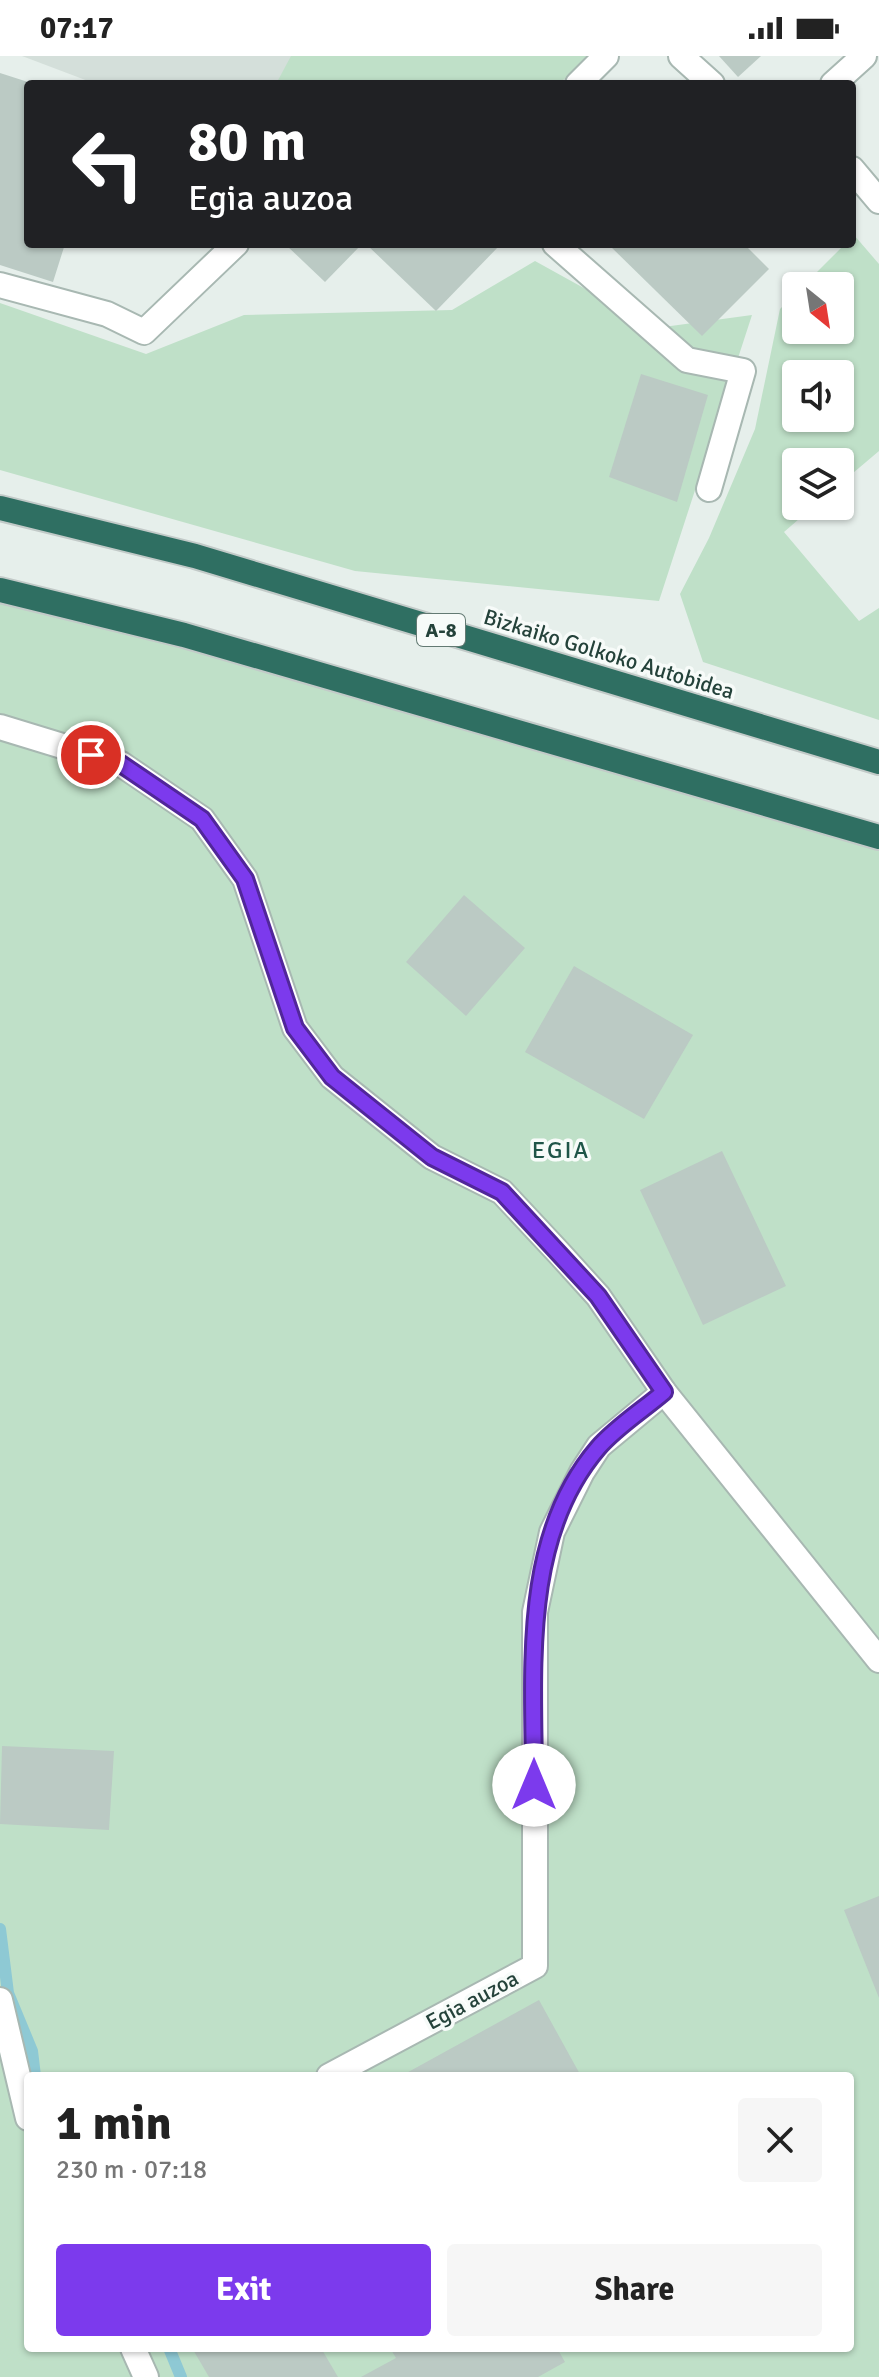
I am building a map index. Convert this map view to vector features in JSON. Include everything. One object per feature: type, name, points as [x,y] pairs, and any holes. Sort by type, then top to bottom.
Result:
[{"type":"highway","name":"Bizkaiko Golkoko Autobidea","points":[[0,508],[195,556],[879,762]]},
{"type":"highway","points":[[0,590],[184,635],[879,837]]},
{"type":"street","points":[[582,80],[606,56]]},
{"type":"street","points":[[681,56],[708,80]]},
{"type":"street","points":[[837,80],[864,56]]},
{"type":"street","points":[[856,174],[879,201]]},
{"type":"street","points":[[0,285],[107,314],[144,332],[232,248]]},
{"type":"street","points":[[560,248],[687,360],[743,371],[709,489]]},
{"type":"street","points":[[0,727],[121,764],[202,819],[245,879],[295,1028],[332,1077],[432,1157],[502,1192],[598,1296],[664,1392],[879,1660]]},
{"type":"street","name":"Egia auzoa","points":[[336,2072],[535,1966],[535,1612],[552,1532],[582,1472],[599,1446],[664,1392]]},
{"type":"street","points":[[0,2000],[24,2101]]},
{"type":"street","points":[[135,2352],[146,2377]]},
{"type":"shaded area","points":[[22,56],[303,56],[293,80],[85,80]]},
{"type":"green space","points":[[291,56],[589,56],[563,80],[278,80]]},
{"type":"green space","points":[[856,237],[879,264],[879,451],[854,472],[854,448],[782,448],[782,520],[798,520],[784,532],[859,621],[879,608],[879,720],[703,662],[680,594],[709,538],[755,429],[782,307],[782,344],[854,344],[854,272],[817,272],[841,248],[856,248]]},
{"type":"green space","points":[[535,261],[656,328],[752,315],[659,601],[355,571],[0,470],[0,303],[146,354],[244,315],[452,310]]},
{"type":"green space","points":[[0,594],[879,837],[879,2377],[0,2377]]},
{"type":"building","points":[[719,56],[761,56],[738,77]]},
{"type":"building","points":[[0,73],[24,81],[24,248],[64,248],[53,282],[0,265]]},
{"type":"building","points":[[289,248],[358,248],[325,282]]},
{"type":"building","points":[[370,248],[497,248],[436,311]]},
{"type":"building","points":[[612,248],[748,248],[769,269],[702,336]]},
{"type":"building","points":[[641,374],[708,395],[677,502],[609,477]]},
{"type":"building","points":[[464,895],[525,948],[466,1016],[406,962]]},
{"type":"building","points":[[574,966],[693,1035],[644,1119],[525,1052]]},
{"type":"building","points":[[722,1151],[786,1286],[703,1325],[640,1190]]},
{"type":"building","points":[[2,1746],[114,1751],[109,1830],[0,1824]]},
{"type":"building","points":[[879,1896],[879,1998],[844,1910]]},
{"type":"building","points":[[539,2000],[579,2072],[408,2072]]},
{"type":"building","points":[[194,2352],[323,2352],[338,2377],[209,2377]]},
{"type":"building","points":[[392,2352],[559,2352],[565,2362],[538,2377],[361,2377],[396,2358]]},
{"type":"waterway","points":[[0,1929],[8,1993],[32,2051],[35,2072]]},
{"type":"waterway","points":[[171,2352],[181,2377]]},
{"type":"district","name":"EGIA","points":[[561,1150]]},
{"type":"route","points":[[91,755],[121,764],[202,819],[245,879],[295,1028],[332,1077],[432,1157],[502,1192],[598,1296],[664,1392],[599,1446],[582,1472],[552,1532],[535,1612],[534,1785]]}]
